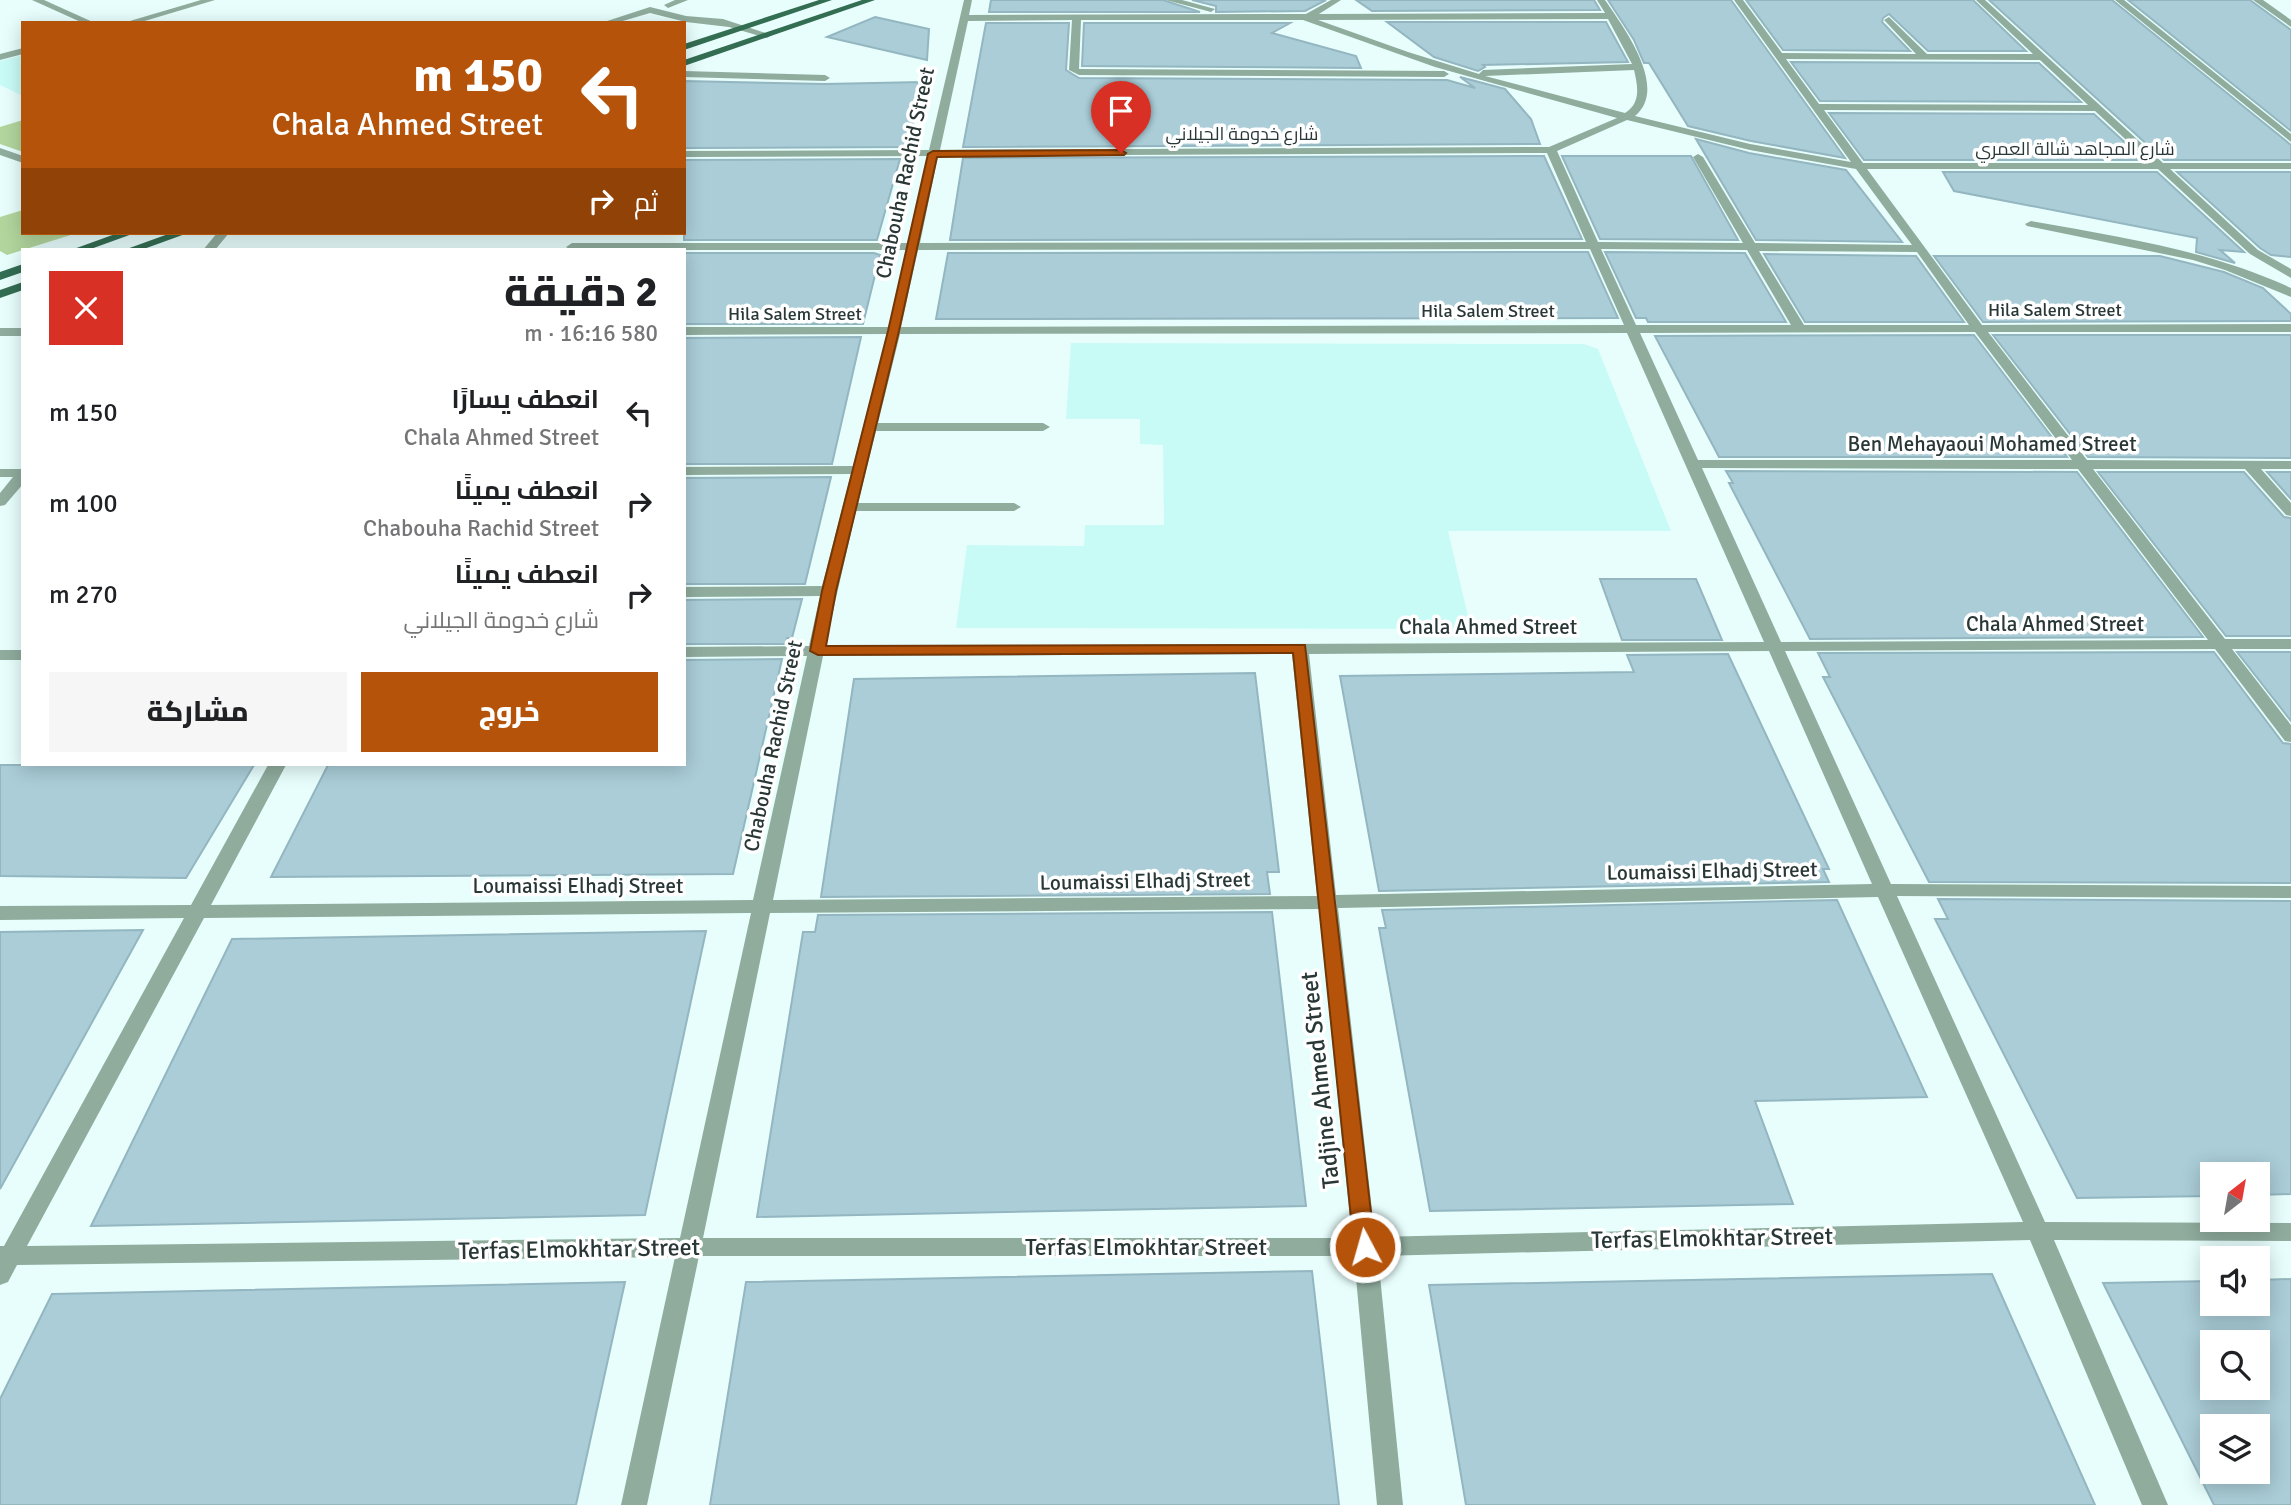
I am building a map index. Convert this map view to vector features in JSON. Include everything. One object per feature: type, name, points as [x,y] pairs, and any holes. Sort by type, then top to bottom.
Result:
[{"type":"main road","points":[[686,46],[828,0]]},
{"type":"main road","points":[[686,62],[871,0]]},
{"type":"main road","points":[[83,248],[123,235]]},
{"type":"main road","points":[[136,248],[176,235]]},
{"type":"main road","points":[[3,273],[21,268]]},
{"type":"main road","points":[[0,294],[21,287]]},
{"type":"street","points":[[36,0],[86,21]]},
{"type":"street","points":[[187,0],[198,4]]},
{"type":"street","points":[[134,21],[211,0]]},
{"type":"street","points":[[653,0],[767,35]]},
{"type":"street","points":[[668,5],[684,0]]},
{"type":"street","name":"Chabouha Rachid Street","points":[[634,1505],[829,591],[894,331],[968,0]]},
{"type":"street","points":[[1170,0],[1243,17]]},
{"type":"street","points":[[1306,18],[1337,0]]},
{"type":"street","points":[[1601,0],[1640,67],[1643,93],[1638,107],[1626,117]]},
{"type":"street","points":[[1738,0],[1978,328],[2291,737]]},
{"type":"street","points":[[1980,0],[2254,252],[2291,274]]},
{"type":"street","points":[[2119,0],[2291,139]]},
{"type":"street","points":[[2257,0],[2291,24]]},
{"type":"street","points":[[612,21],[650,10],[685,19],[729,24]]},
{"type":"street","points":[[963,18],[1611,16]]},
{"type":"street","points":[[148,17],[157,21]]},
{"type":"street","points":[[1077,18],[1074,70],[1079,72],[1466,74],[1640,67]]},
{"type":"street","points":[[1306,18],[1466,74]]},
{"type":"street","points":[[1889,20],[1924,56]]},
{"type":"street","points":[[0,57],[21,52]]},
{"type":"street","points":[[1779,56],[2041,57]]},
{"type":"street","points":[[686,74],[825,78]]},
{"type":"street","name":"شارع المجاهد شالة العمري","points":[[1466,74],[1736,145],[1858,166],[2291,166]]},
{"type":"street","points":[[1816,107],[2095,107]]},
{"type":"street","name":"شارع خدومة الجيلاني","points":[[686,154],[1551,150],[1626,117]]},
{"type":"street","points":[[1551,150],[2038,1231],[2155,1505]]},
{"type":"street","points":[[0,151],[21,159]]},
{"type":"street","points":[[1698,157],[1799,328]]},
{"type":"street","points":[[2031,224],[2143,247],[2240,271],[2291,293]]},
{"type":"street","points":[[685,248],[1594,245],[1920,249]]},
{"type":"street","name":"Hila Salem Street","points":[[686,331],[1630,327],[2291,328]]},
{"type":"street","points":[[0,332],[21,332]]},
{"type":"street","points":[[870,427],[1043,427]]},
{"type":"street","name":"Ben Mehayaoui Mohamed Street","points":[[1692,464],[2291,465]]},
{"type":"street","points":[[2249,465],[2291,513]]},
{"type":"street","points":[[686,471],[860,470]]},
{"type":"street","points":[[0,473],[21,474]]},
{"type":"street","points":[[0,502],[21,476]]},
{"type":"street","points":[[851,507],[1014,507]]},
{"type":"street","points":[[686,592],[829,591]]},
{"type":"street","name":"Chala Ahmed Street","points":[[686,652],[2291,644]]},
{"type":"street","name":"Tadjine Ahmed Street","points":[[1300,649],[1365,1247],[1390,1505]]},
{"type":"street","points":[[0,655],[21,655]]},
{"type":"street","points":[[3,1262],[276,766]]},
{"type":"street","name":"Loumaissi Elhadj Street","points":[[0,913],[1326,902],[1884,890],[2291,892]]},
{"type":"street","name":"Terfas Elmokhtar Street","points":[[3,1262],[690,1247],[1365,1247],[2038,1231],[2291,1232]]},
{"type":"shaded area","points":[[21,56],[21,95],[0,85],[0,61]]},
{"type":"shaded area","points":[[1071,343],[1584,344],[1598,349],[1671,531],[1448,531],[1471,629],[956,628],[967,545],[1084,546],[1085,525],[1164,525],[1163,445],[1140,444],[1140,419],[1066,419]]},
{"type":"green space","points":[[21,121],[21,151],[0,144],[0,127]]},
{"type":"green space","points":[[21,211],[21,235],[71,235],[21,248],[21,251],[7,255],[0,251],[0,217]]},
{"type":"building","points":[[991,0],[1163,0],[1200,12],[989,12]]},
{"type":"building","points":[[1192,0],[1326,0],[1305,11],[1216,12],[1216,6]]},
{"type":"building","points":[[1356,0],[1594,0],[1600,10],[1372,11]]},
{"type":"building","points":[[1608,0],[1731,0],[1845,158],[1751,141],[1688,126],[1649,63],[1644,63],[1634,40]]},
{"type":"building","points":[[1746,0],[1973,0],[2026,51],[1928,51],[1889,14],[1882,22],[1910,51],[1783,50]]},
{"type":"building","points":[[1989,0],[2112,0],[2291,145],[2291,160],[2164,160]]},
{"type":"building","points":[[2128,0],[2250,0],[2291,30],[2291,131]]},
{"type":"building","points":[[875,17],[929,29],[927,60],[827,37]]},
{"type":"building","points":[[1387,22],[1606,22],[1628,62],[1483,65],[1485,67],[1478,71],[1434,57]]},
{"type":"building","points":[[986,23],[1069,23],[1066,70],[1079,78],[1447,80],[1475,88],[1460,77],[1505,89],[1531,119],[1540,144],[963,147]]},
{"type":"building","points":[[1084,23],[1290,23],[1272,33],[1356,56],[1361,68],[1082,66]]},
{"type":"building","points":[[1791,62],[2039,63],[2081,102],[1820,101]]},
{"type":"building","points":[[686,81],[825,84],[922,82],[908,147],[686,148]]},
{"type":"building","points":[[1829,113],[2094,114],[2144,160],[1864,160]]},
{"type":"building","points":[[1696,139],[1749,153],[1846,170],[1902,242],[1756,240]]},
{"type":"building","points":[[1544,156],[1582,239],[950,240],[963,158]]},
{"type":"building","points":[[1562,156],[1691,156],[1738,240],[1600,239]]},
{"type":"building","points":[[900,159],[877,240],[684,240],[686,160]]},
{"type":"building","points":[[1943,172],[2157,172],[2244,252],[2220,250],[2235,263],[2196,252],[2197,238],[1954,191]]},
{"type":"building","points":[[2177,172],[2291,172],[2291,257],[2271,255],[2260,248]]},
{"type":"building","points":[[1588,252],[1618,318],[936,319],[948,253]]},
{"type":"building","points":[[1605,252],[1745,253],[1786,322],[1648,322],[1646,318],[1636,318]]},
{"type":"building","points":[[686,253],[880,255],[863,324],[686,324]]},
{"type":"building","points":[[1764,254],[1916,256],[1964,322],[1805,322]]},
{"type":"building","points":[[1934,256],[2160,256],[2224,272],[2263,288],[2291,314],[2291,321],[1983,322]]},
{"type":"building","points":[[1974,335],[2067,457],[1719,457],[1655,336]]},
{"type":"building","points":[[1993,335],[2291,335],[2291,458],[2088,457]]},
{"type":"building","points":[[861,337],[832,464],[686,464],[686,338]]},
{"type":"building","points":[[1726,471],[2077,472],[2203,637],[1810,639],[1729,483],[1733,483]]},
{"type":"building","points":[[2098,472],[2244,472],[2284,517],[2291,518],[2291,636],[2226,636]]},
{"type":"building","points":[[2267,472],[2291,472],[2291,499]]},
{"type":"building","points":[[831,477],[805,584],[686,584],[686,478]]},
{"type":"building","points":[[1600,579],[1696,579],[1722,640],[1622,640]]},
{"type":"building","points":[[802,599],[792,638],[787,638],[785,644],[686,644],[686,600]]},
{"type":"building","points":[[2214,652],[2283,743],[2291,744],[2291,883],[1929,882],[1823,677],[1830,677],[1818,653]]},
{"type":"building","points":[[2237,652],[2291,652],[2291,721]]},
{"type":"building","points":[[1728,654],[1829,869],[1823,869],[1829,882],[1379,891],[1340,676],[1634,672],[1627,655]]},
{"type":"building","points":[[782,659],[733,874],[271,877],[327,766],[686,766],[686,660]]},
{"type":"building","points":[[1255,673],[1279,872],[1267,872],[1270,894],[821,897],[854,679]]},
{"type":"building","points":[[0,765],[253,766],[186,878],[0,876]]},
{"type":"building","points":[[1938,899],[2291,901],[2291,1194],[2270,1195],[2270,1162],[2200,1162],[2200,1196],[2077,1198],[1935,919],[1948,919]]},
{"type":"building","points":[[1837,900],[1927,1097],[1755,1101],[1793,1204],[1430,1211],[1379,928],[1386,928],[1382,910]]},
{"type":"building","points":[[1272,912],[1306,1206],[757,1217],[803,932],[815,932],[818,915]]},
{"type":"building","points":[[143,930],[0,1189],[0,932]]},
{"type":"building","points":[[706,931],[645,1215],[91,1226],[232,939]]},
{"type":"building","points":[[1312,1271],[1339,1505],[710,1505],[746,1282]]},
{"type":"building","points":[[1992,1274],[2095,1505],[1466,1505],[1429,1285]]},
{"type":"building","points":[[2291,1279],[2291,1505],[2214,1505],[2204,1484],[2270,1484],[2270,1414],[2200,1414],[2200,1477],[2103,1283],[2200,1281],[2200,1316],[2270,1316],[2270,1280]]},
{"type":"building","points":[[625,1282],[576,1505],[0,1505],[0,1399],[52,1294]]},
{"type":"route","points":[[1121,153],[933,154],[894,331],[829,591],[818,651],[1300,649],[1365,1247]]}]
